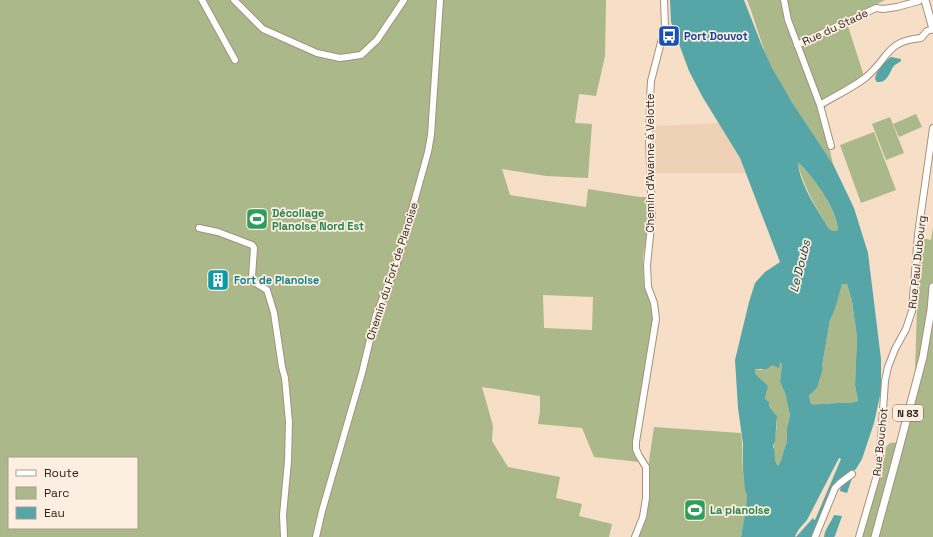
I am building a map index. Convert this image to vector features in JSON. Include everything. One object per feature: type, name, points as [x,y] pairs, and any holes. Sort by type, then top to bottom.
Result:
[{"type":"main road","points":[[922,0],[933,29]]},
{"type":"main road","name":"N 83","points":[[875,537],[923,357],[931,310],[933,287]]},
{"type":"street","points":[[202,0],[235,60]]},
{"type":"street","points":[[234,0],[263,29],[317,53],[340,58],[361,54],[377,40],[404,0]]},
{"type":"street","name":"Chemin du Fort de Planoise","points":[[316,537],[360,379],[376,314],[387,291],[399,257],[428,152],[431,135],[440,0]]},
{"type":"street","name":"Chemin d'Avanne à Velotte","points":[[634,537],[643,517],[646,498],[646,467],[636,449],[636,442],[656,319],[654,303],[648,287],[647,265],[652,216],[649,139],[650,98],[651,81],[665,27],[664,0]]},
{"type":"street","name":"Rue du Stade","points":[[784,0],[788,20],[820,105],[832,146]]},
{"type":"street","name":"Rue du Stade","points":[[797,45],[876,8],[883,9],[897,7],[922,0]]},
{"type":"street","points":[[820,105],[868,76],[897,44],[912,39],[921,38],[927,31],[933,29]]},
{"type":"street","name":"Rue Paul Dubourg","points":[[885,392],[885,381],[888,367],[912,311],[918,234],[933,128]]},
{"type":"street","points":[[199,228],[218,232],[252,245],[254,248],[252,277],[254,282],[267,290],[274,313],[285,378],[289,422],[288,461],[283,515],[284,537]]},
{"type":"street","name":"Rue Bouchot","points":[[859,537],[878,476],[885,392]]},
{"type":"street","points":[[815,537],[835,488],[840,482],[852,474]]},
{"type":"shaded area","points":[[719,123],[740,158],[745,173],[655,173],[652,126]]},
{"type":"green space","points":[[0,0],[606,0],[605,56],[596,96],[579,94],[575,123],[592,124],[588,178],[546,176],[502,169],[510,195],[586,207],[588,189],[649,197],[649,222],[643,257],[644,285],[654,318],[632,446],[639,462],[594,457],[582,428],[538,424],[540,396],[482,387],[493,426],[492,441],[508,467],[560,477],[556,498],[582,504],[579,516],[612,524],[609,537],[0,537]],"holes":[[[543,295],[593,297],[592,330],[544,328]]]},
{"type":"green space","points":[[747,0],[885,0],[846,20],[864,76],[830,97],[827,103],[825,119],[833,164],[793,104],[771,67]]},
{"type":"green space","points":[[916,114],[922,127],[899,137],[893,124]]},
{"type":"green space","points":[[890,117],[904,153],[886,160],[872,124]]},
{"type":"green space","points":[[874,132],[896,190],[861,203],[840,145]]},
{"type":"green space","points":[[797,161],[823,192],[833,212],[838,230],[833,231],[829,229],[806,188]]},
{"type":"green space","points":[[933,227],[933,537],[861,537],[882,458],[885,458],[886,447],[890,443],[903,442],[914,406],[921,238],[931,240]]},
{"type":"green space","points":[[842,284],[847,284],[852,301],[857,337],[855,385],[858,401],[848,403],[811,404],[809,396],[817,388],[823,369],[822,366],[830,320],[834,312]]},
{"type":"green space","points":[[779,361],[782,365],[780,382],[785,393],[790,415],[787,428],[787,441],[778,466],[774,456],[777,423],[775,413],[771,410],[770,405],[765,399],[767,390],[754,374],[755,369],[761,370]]},
{"type":"green space","name":"La planoise","points":[[654,427],[741,433],[743,473],[747,500],[741,537],[636,537],[647,510],[649,461]]},
{"type":"water","name":"Le Doubs","points":[[670,0],[744,0],[772,68],[793,104],[833,164],[854,208],[868,253],[881,359],[881,391],[874,423],[862,459],[856,469],[851,473],[852,478],[847,493],[840,491],[840,481],[837,480],[818,520],[819,522],[813,537],[796,537],[741,537],[747,496],[743,471],[743,444],[738,408],[735,360],[755,283],[765,272],[780,262],[740,158],[702,96],[689,71],[671,22]],"holes":[[[798,162],[817,184],[829,203],[837,222],[838,230],[833,231],[829,229],[805,188]],[[842,284],[847,284],[852,301],[857,337],[855,385],[858,401],[848,403],[811,404],[809,396],[817,388],[823,369],[822,366],[830,320],[834,312]],[[780,362],[782,365],[780,382],[785,393],[790,415],[787,428],[787,441],[778,466],[773,446],[775,442],[777,416],[770,408],[769,402],[765,399],[768,386],[755,374],[755,369],[767,369],[772,365],[779,368]],[[839,458],[841,459],[815,520],[813,519],[814,517],[796,537],[795,536],[807,520]]]},
{"type":"water","points":[[891,57],[901,59],[901,61],[894,66],[885,80],[877,82],[875,79],[877,72]]},
{"type":"water","points":[[834,515],[842,516],[835,536],[824,537],[826,531]]},
{"type":"place","name":"Port Douvot","points":[[669,36]]},
{"type":"place","name":"Décollage Planoise Nord Est","points":[[257,219]]},
{"type":"place","name":"Fort de Planoise","points":[[218,280]]},
{"type":"place","name":"La planoise","points":[[695,510]]}]
